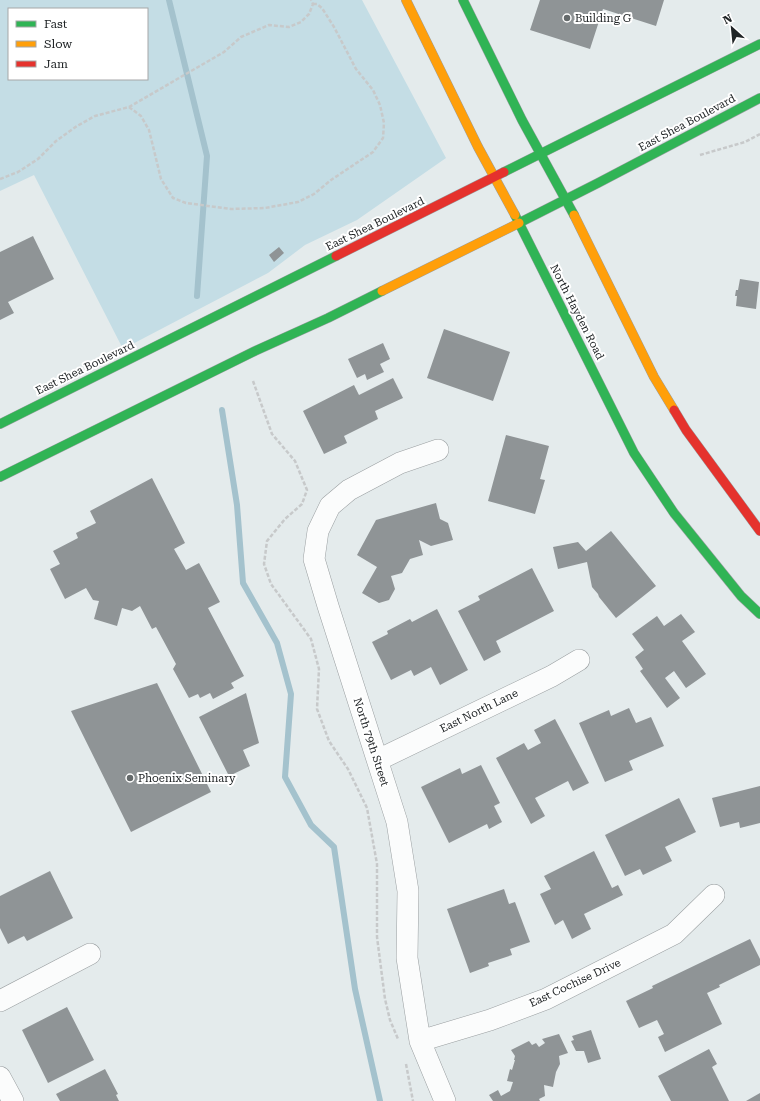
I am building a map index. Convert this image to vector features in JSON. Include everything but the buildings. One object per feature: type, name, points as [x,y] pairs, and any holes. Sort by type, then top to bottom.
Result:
[{"type":"main road","name":"North Hayden Road","points":[[406,0],[478,147],[519,222],[634,453],[674,514],[740,596],[760,614]]},
{"type":"main road","points":[[463,0],[522,120],[566,199],[654,377],[686,430],[760,531]]},
{"type":"main road","name":"East Shea Boulevard","points":[[0,424],[760,44]]},
{"type":"main road","name":"East Shea Boulevard","points":[[0,477],[255,351],[328,318],[566,199],[760,98]]},
{"type":"street","name":"North 79th Street","points":[[438,450],[400,463],[349,490],[330,506],[318,531],[314,559],[397,822],[408,891],[407,958],[420,1041],[445,1101]]},
{"type":"street","name":"East North Lane","points":[[378,760],[552,676],[579,660]]},
{"type":"street","name":"East Cochise Drive","points":[[420,1041],[490,1020],[546,999],[674,934],[714,895]]},
{"type":"street","points":[[0,1001],[90,954]]},
{"type":"street","points":[[0,1077],[13,1101]]},
{"type":"path","points":[[0,180],[18,172],[38,159],[56,141],[77,126],[95,116],[129,107],[224,52],[241,37],[269,25],[288,26],[301,22],[309,14],[313,4],[312,0]]},
{"type":"path","points":[[129,107],[141,116],[149,130],[161,179],[173,198],[186,203],[231,209],[264,208],[298,202],[314,194],[331,180],[372,152],[383,138],[384,123],[380,105],[373,90],[356,69],[338,34],[322,8],[317,4],[313,4]]},
{"type":"path","points":[[253,381],[272,434],[295,461],[307,490],[302,504],[285,518],[267,541],[264,564],[271,584],[310,639],[319,669],[317,710],[329,741],[348,769],[367,808],[377,864],[377,937],[385,999],[390,1020],[398,1040]]},
{"type":"path","points":[[406,1062],[413,1101]]},
{"type":"shaded area","points":[[0,0],[362,0],[446,158],[357,220],[305,245],[268,273],[123,349],[34,175],[0,191]]},
{"type":"waterway","points":[[169,0],[207,156],[197,296]]},
{"type":"waterway","points":[[222,410],[237,505],[243,583],[277,643],[291,694],[285,777],[311,825],[334,847],[355,989],[380,1101]]},
{"type":"traffic: fast","points":[[463,0],[522,120],[574,215]]},
{"type":"traffic: fast","points":[[504,172],[760,44]]},
{"type":"traffic: fast","points":[[519,223],[760,98]]},
{"type":"traffic: fast","points":[[515,215],[634,453],[674,513],[741,596],[760,614]]},
{"type":"traffic: fast","points":[[0,424],[336,256]]},
{"type":"traffic: fast","points":[[0,477],[255,351],[328,318],[382,291]]},
{"type":"traffic: slow","points":[[406,0],[478,147],[515,215]]},
{"type":"traffic: slow","points":[[574,215],[654,377],[674,410]]},
{"type":"traffic: slow","points":[[382,291],[519,223]]},
{"type":"traffic: jam","points":[[336,256],[504,172]]},
{"type":"traffic: jam","points":[[674,410],[686,430],[760,531]]},
{"type":"place","name":"Building G","points":[[567,18]]},
{"type":"place","name":"Phoenix Seminary","points":[[130,778]]}]
